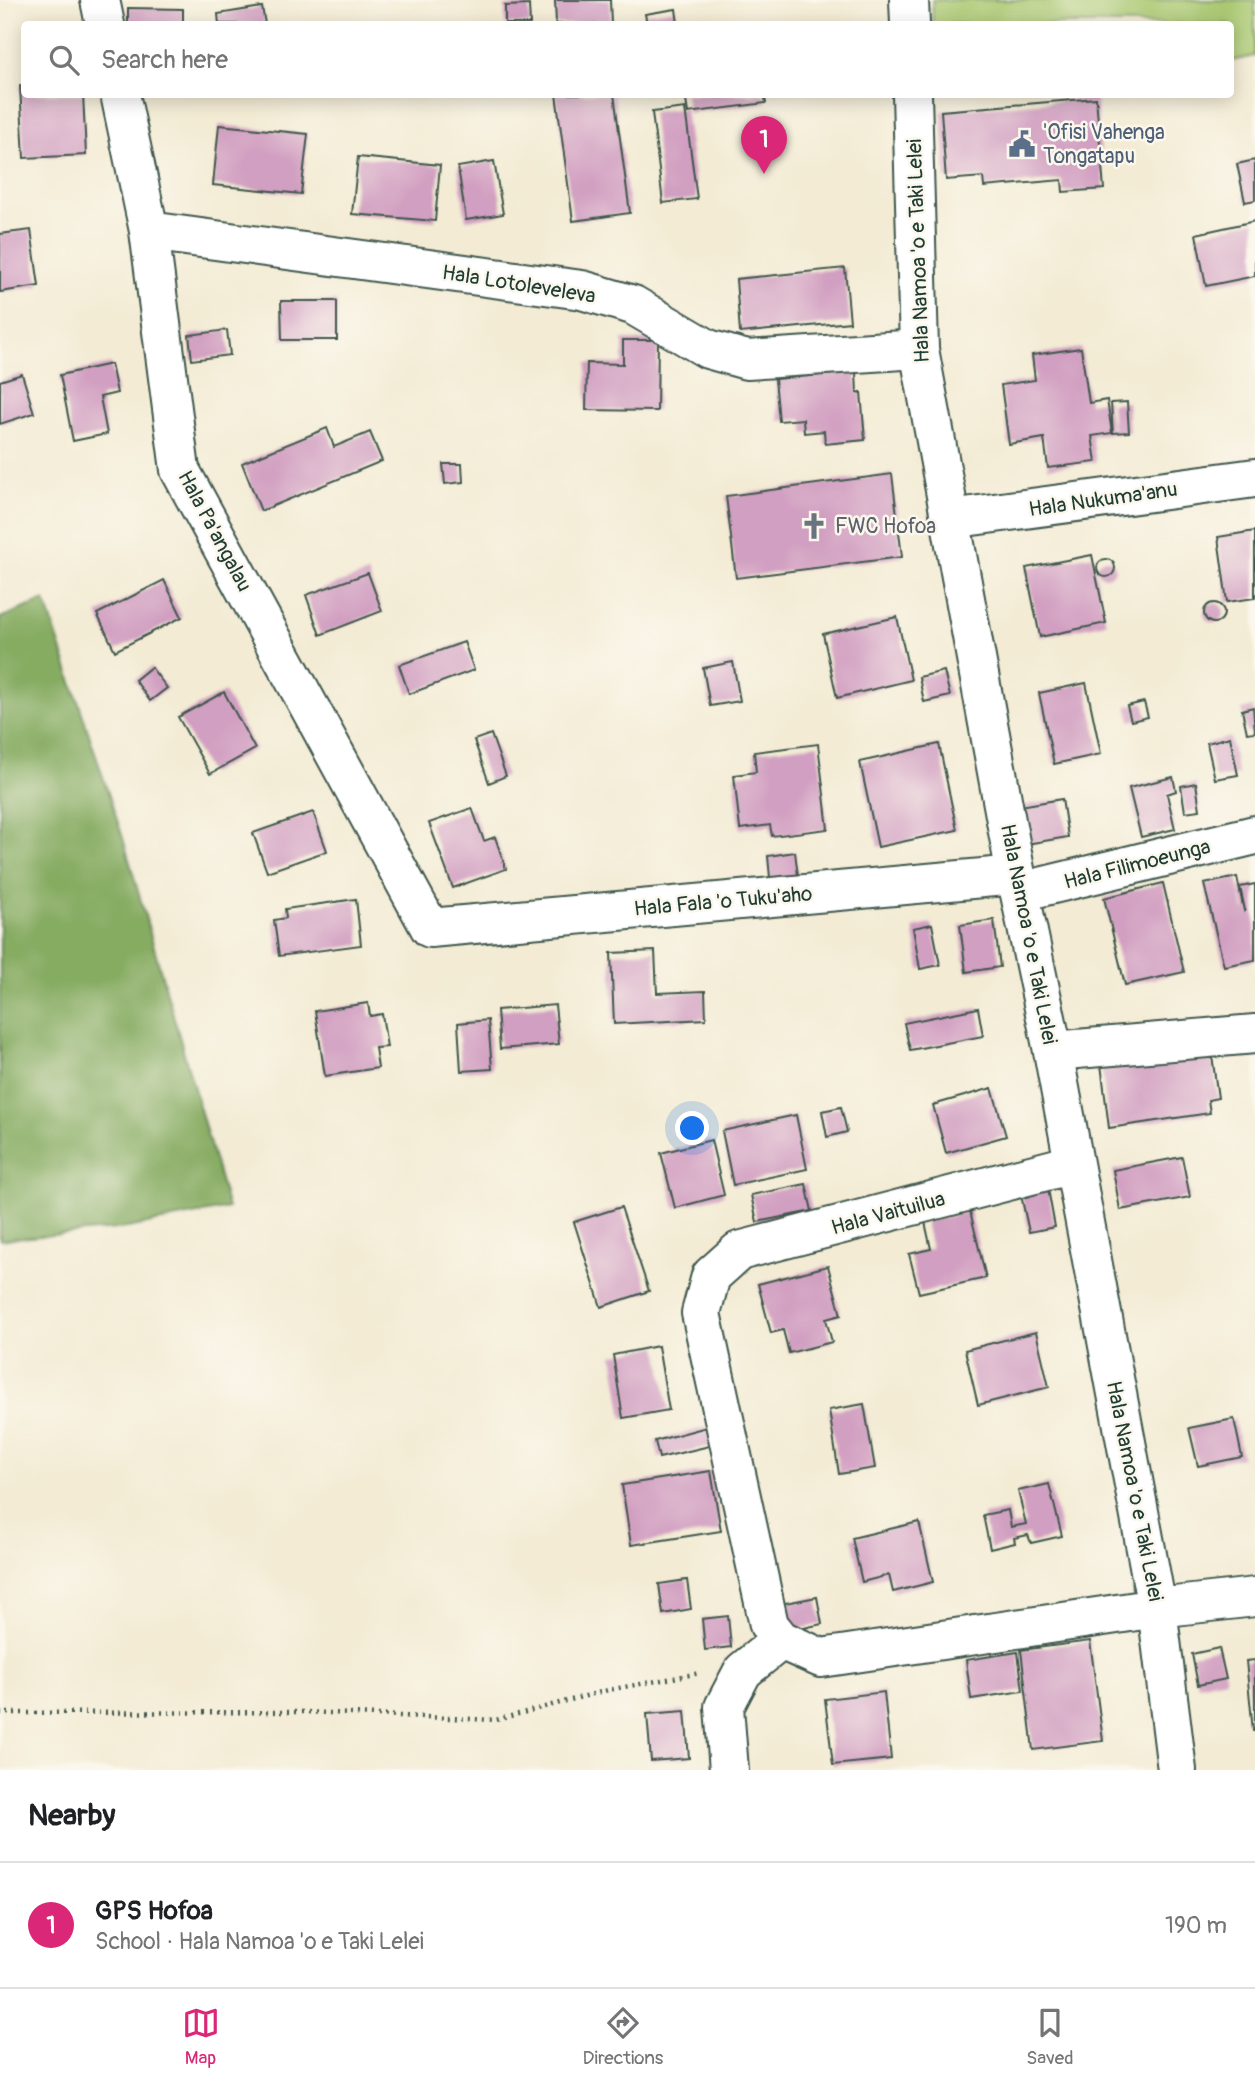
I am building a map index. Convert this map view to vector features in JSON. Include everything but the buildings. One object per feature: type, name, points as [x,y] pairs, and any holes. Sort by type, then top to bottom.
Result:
[{"type":"street","points":[[100,0],[105,21]]},
{"type":"street","points":[[909,0],[910,21]]},
{"type":"street","name":"Hala Pa'angalau","points":[[121,98],[149,231],[180,470],[430,928]]},
{"type":"street","name":"Hala Namoa 'o e Taki Lelei","points":[[912,98],[919,349],[1157,1608],[1177,1770]]},
{"type":"street","name":"Hala Lotoleveleva","points":[[149,231],[582,290],[633,305],[708,349],[747,360],[919,349]]},
{"type":"street","name":"Hala Nukuma'anu","points":[[950,519],[1255,478]]},
{"type":"street","name":"Hala Filimoeunga","points":[[1018,884],[1255,835]]},
{"type":"street","name":"Hala Fala 'o Tuku'aho","points":[[430,928],[1018,884]]},
{"type":"street","points":[[1053,1051],[1255,1034]]},
{"type":"street","name":"Hala Vaituilua","points":[[781,1640],[769,1625],[701,1313],[712,1276],[739,1251],[1073,1164]]},
{"type":"street","points":[[729,1770],[724,1707],[743,1671],[781,1640],[821,1658],[1157,1608],[1255,1597]]},
{"type":"path","points":[[0,1713],[306,1713],[496,1720],[608,1690],[702,1673],[743,1671]]},
{"type":"green space","points":[[932,0],[1255,0],[1255,56],[1234,60],[1234,21],[933,21]]},
{"type":"green space","points":[[45,600],[123,838],[228,1208],[127,1228],[0,1240],[0,618]]},
{"type":"place","name":"'Ofisi Vahenga Tongatapu","points":[[1022,144]]},
{"type":"place","name":"GPS Hofoa","points":[[764,174]]},
{"type":"place","name":"FWC Hofoa","points":[[814,526]]}]
